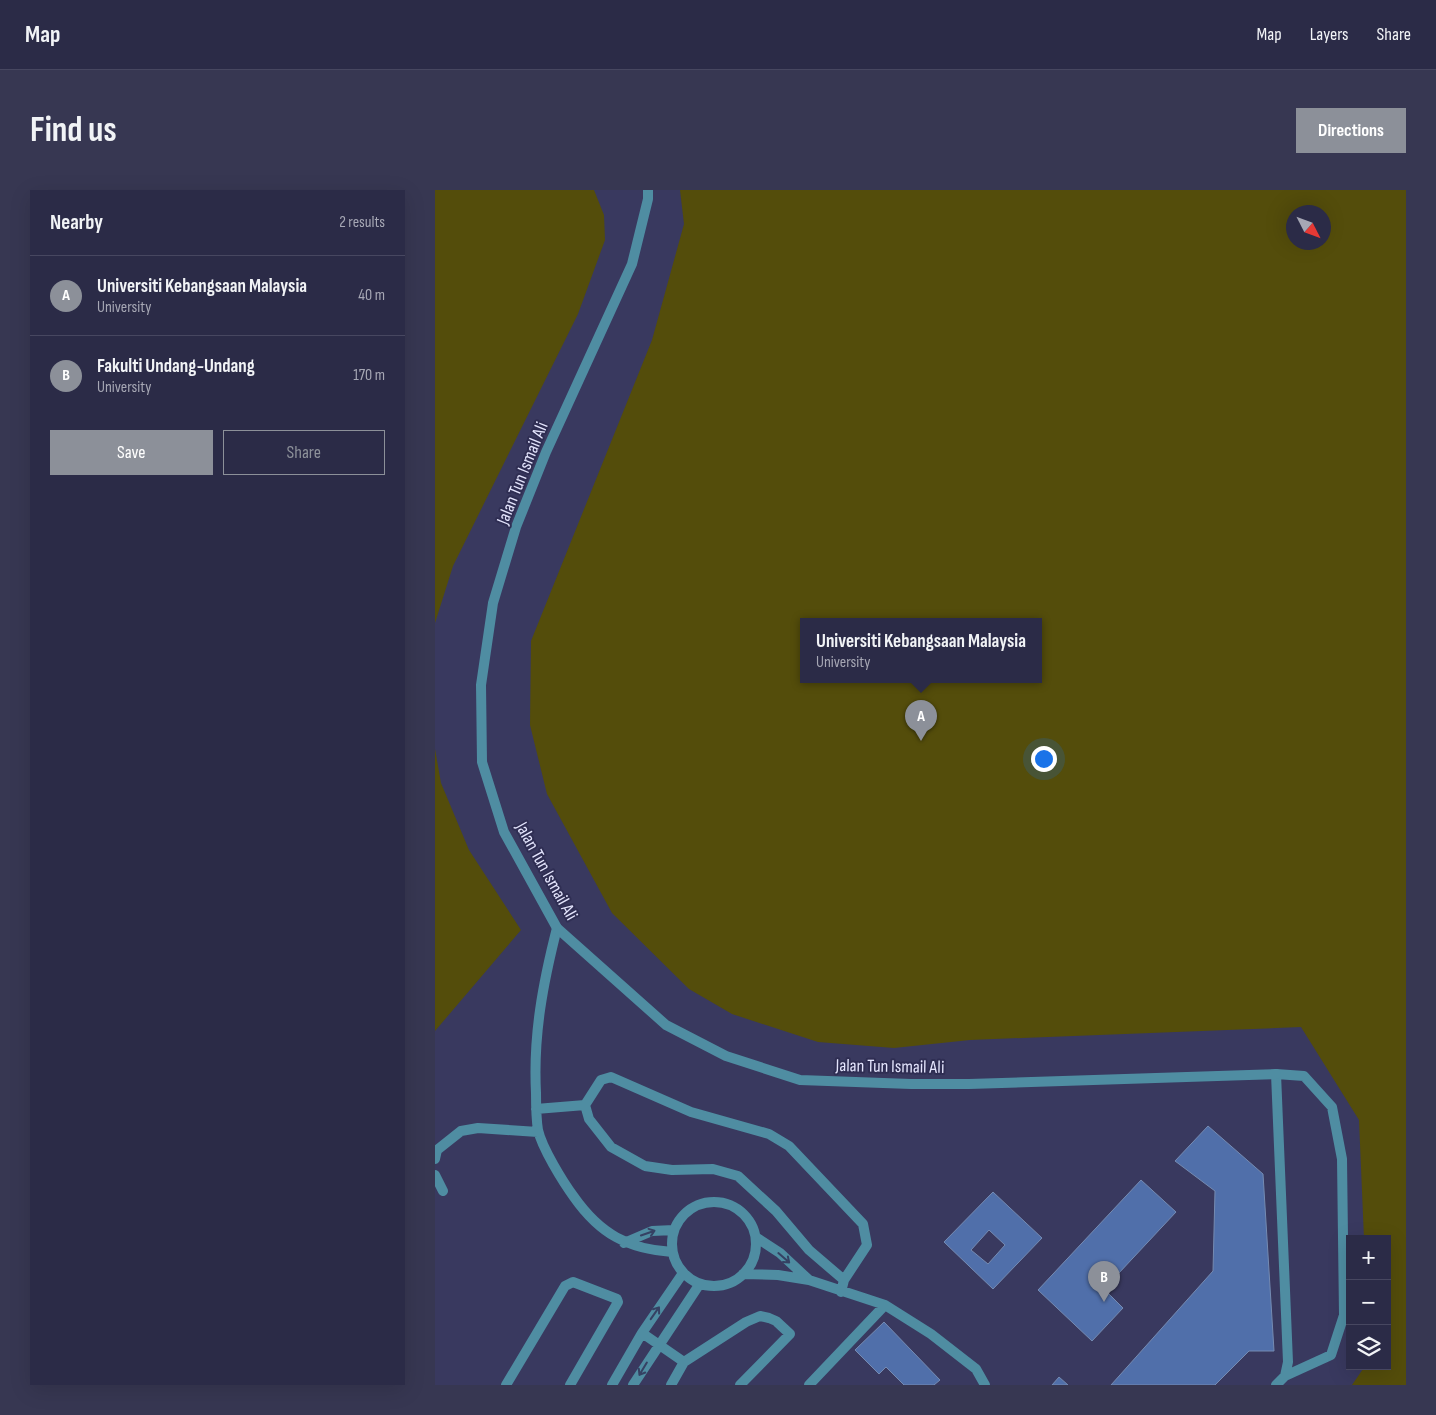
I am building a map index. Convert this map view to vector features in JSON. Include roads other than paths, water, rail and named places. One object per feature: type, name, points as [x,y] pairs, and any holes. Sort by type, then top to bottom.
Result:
[{"type":"street","name":"Jalan Tun Ismail Ali","points":[[648,190],[648,199],[632,264],[546,452],[516,527],[493,603],[481,685],[482,762],[504,832],[557,928],[666,1025],[726,1056],[800,1080],[969,1084],[1276,1074],[1304,1076],[1332,1106],[1343,1159],[1344,1315],[1331,1355],[1285,1376]]},
{"type":"street","points":[[557,928],[542,988],[535,1043],[536,1109],[539,1132],[563,1182],[586,1214],[624,1243],[651,1251],[672,1252]]},
{"type":"street","points":[[1276,1074],[1289,1362],[1285,1376],[1276,1385]]},
{"type":"street","points":[[841,1292],[844,1280],[867,1245],[863,1224],[789,1146],[769,1134],[691,1112],[611,1077],[601,1080],[585,1104],[589,1119],[611,1147],[645,1166],[672,1170],[713,1169],[738,1176],[776,1211],[809,1250],[844,1280]]},
{"type":"street","points":[[536,1109],[585,1104]]},
{"type":"street","points":[[435,1159],[437,1150],[461,1131],[478,1128],[539,1132]]},
{"type":"street","points":[[435,1175],[443,1191]]},
{"type":"street","points":[[757,1238],[753,1260],[743,1274],[735,1281],[721,1286],[699,1285],[683,1273],[676,1264],[672,1252],[674,1230],[684,1213],[701,1204],[721,1202],[739,1209],[751,1224],[757,1238],[780,1254],[809,1280]]},
{"type":"street","points":[[624,1243],[652,1231],[674,1230]]},
{"type":"street","points":[[612,1385],[642,1333],[683,1273]]},
{"type":"street","points":[[743,1274],[809,1280],[885,1305],[931,1334],[976,1369],[985,1385]]},
{"type":"street","points":[[506,1385],[565,1286],[573,1282],[617,1299],[618,1302],[570,1385]]},
{"type":"street","points":[[633,1385],[699,1285]]},
{"type":"street","points":[[809,1385],[885,1305]]},
{"type":"street","points":[[671,1385],[684,1362],[746,1322],[760,1316],[775,1321],[790,1334],[741,1385]]},
{"type":"street","points":[[642,1333],[684,1362]]},
{"type":"place","name":"Universiti Kebangsaan Malaysia","points":[[921,741]]},
{"type":"place","name":"Fakulti Undang-Undang","points":[[1104,1302]]}]
